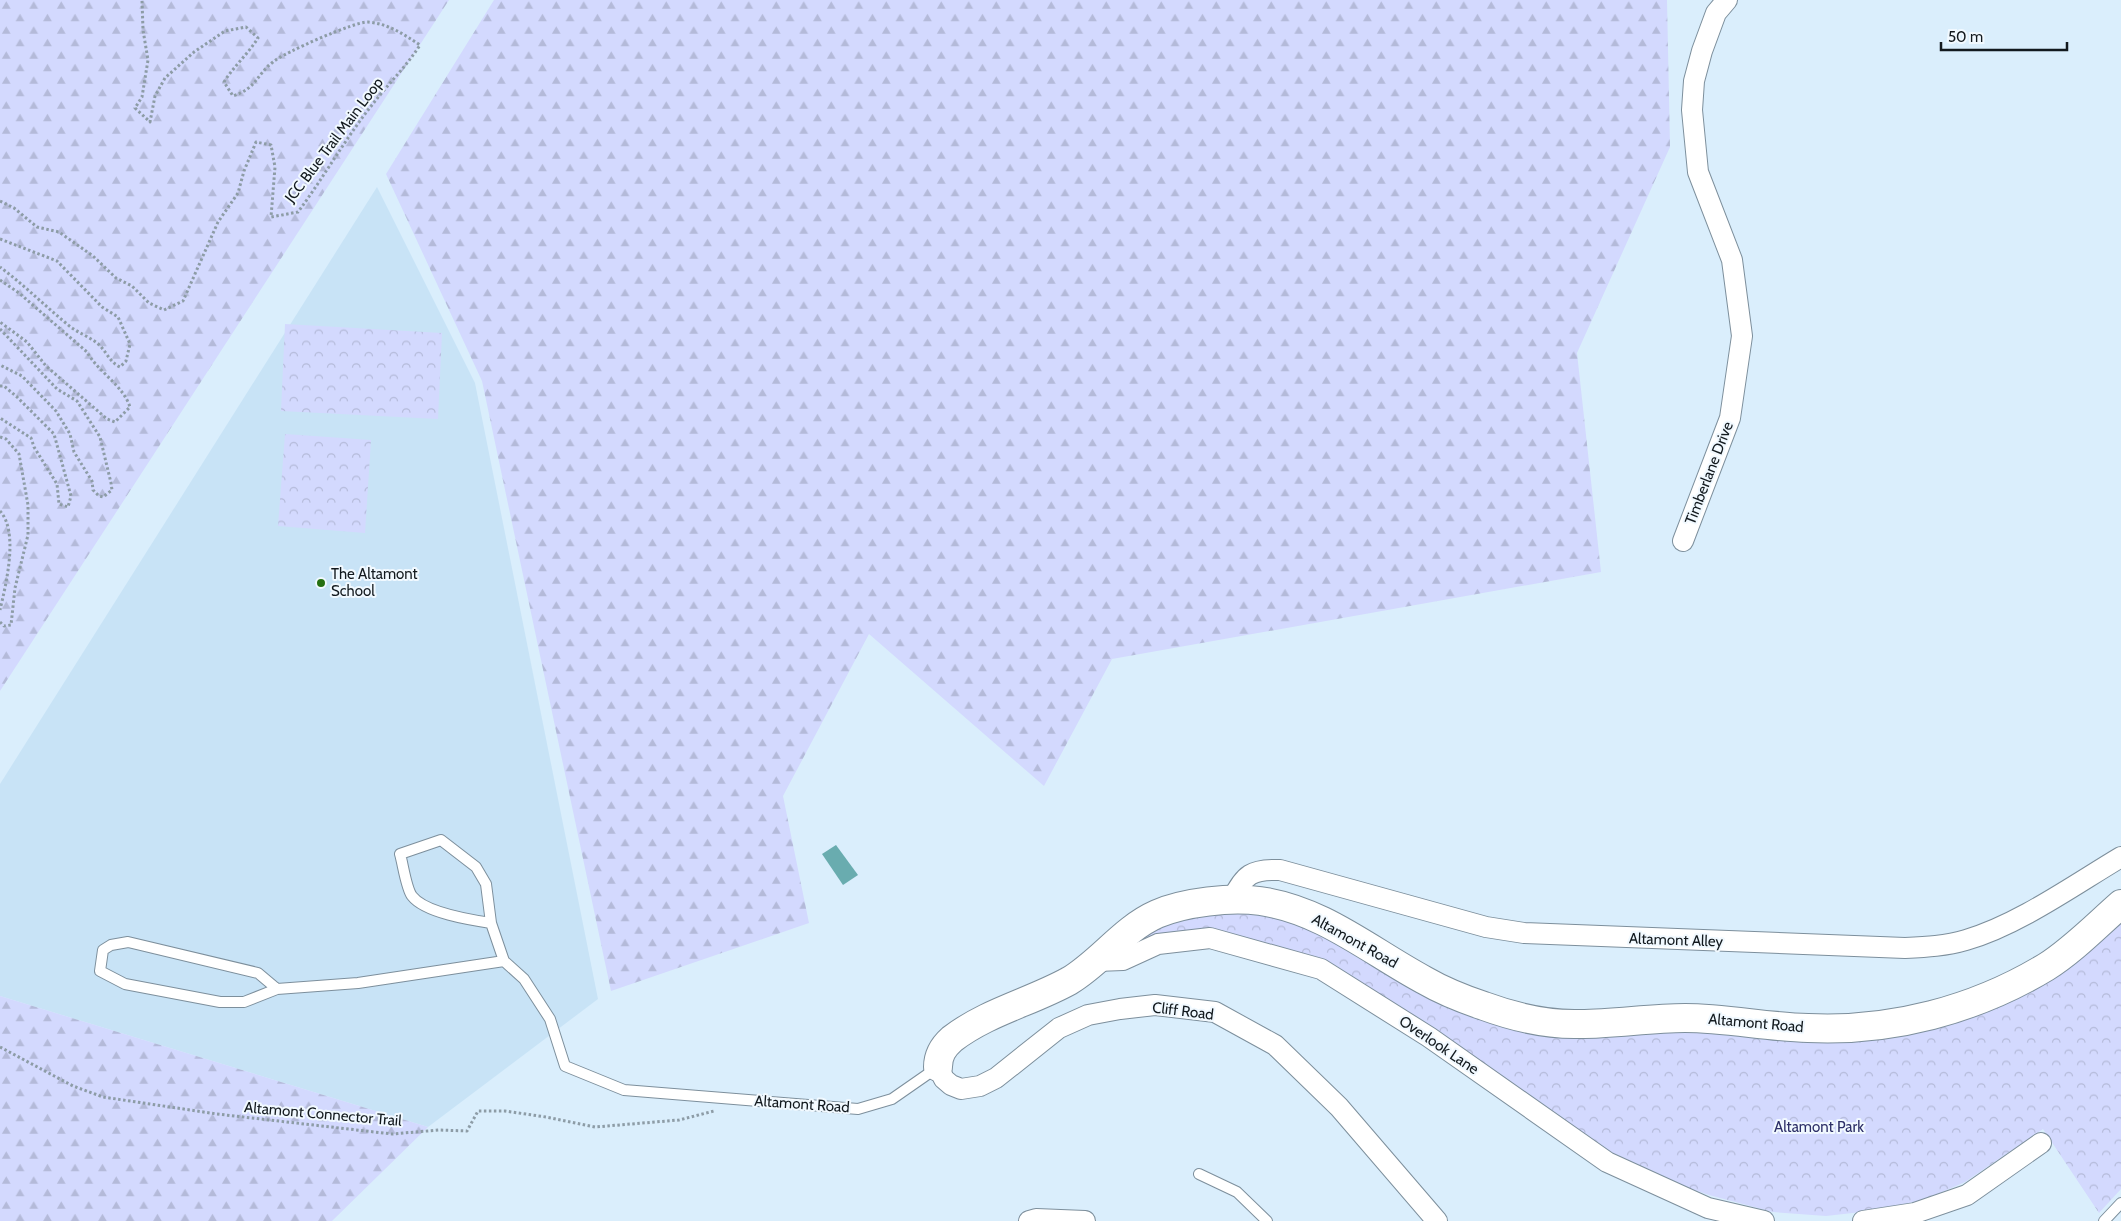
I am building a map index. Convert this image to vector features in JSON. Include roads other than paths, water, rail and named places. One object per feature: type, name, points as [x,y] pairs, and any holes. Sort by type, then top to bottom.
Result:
[{"type":"street","name":"Timberlane Drive","points":[[1683,541],[1730,418],[1742,336],[1732,260],[1698,172],[1692,110],[1694,81],[1702,51],[1716,13],[1727,0]]},
{"type":"street","name":"Altamont Alley","points":[[1232,900],[1240,884],[1247,876],[1260,870],[1280,870],[1486,926],[1524,933],[1905,948],[1948,944],[1966,940],[1998,928],[2053,898],[2121,857]]},
{"type":"street","name":"Altamont Road","points":[[938,1067],[938,1058],[945,1046],[954,1037],[994,1014],[1026,1002],[1070,980],[1097,961],[1126,934],[1159,913],[1188,906],[1232,900],[1261,901],[1320,918],[1422,979],[1453,995],[1524,1018],[1579,1024],[1676,1018],[1712,1018],[1809,1028],[1869,1026],[1905,1022],[1983,999],[2045,967],[2066,952],[2121,904]]},
{"type":"street","name":"Overlook Lane","points":[[1097,961],[1123,960],[1158,944],[1210,938],[1321,969],[1429,1036],[1607,1162],[1708,1208],[1764,1221]]},
{"type":"street","name":"Cliff Road","points":[[938,1067],[944,1079],[951,1085],[962,1089],[980,1086],[996,1078],[1059,1028],[1088,1015],[1155,1005],[1215,1012],[1276,1045],[1339,1107],[1437,1221]]},
{"type":"street","points":[[1863,1221],[1915,1212],[1967,1195],[2041,1143]]},
{"type":"street","points":[[1029,1221],[1036,1219],[1085,1221]]},
{"type":"lane","points":[[277,989],[258,973],[128,942],[111,945],[103,950],[100,971],[125,984],[220,1002],[244,1002],[277,989],[358,983],[504,961],[492,923],[486,884],[483,878],[476,867],[441,840],[400,854],[411,895],[423,905],[466,920],[492,923]]},
{"type":"lane","name":"Altamont Road","points":[[504,961],[524,979],[550,1019],[565,1066],[624,1090],[858,1109],[892,1100],[938,1067]]},
{"type":"lane","points":[[1199,1174],[1237,1192],[1267,1221]]},
{"type":"lane","points":[[2104,1221],[2121,1203]]},
{"type":"place","name":"The Altamont School","points":[[321,583]]},
{"type":"park label","name":"Altamont Park","points":[[1819,1127]]}]
